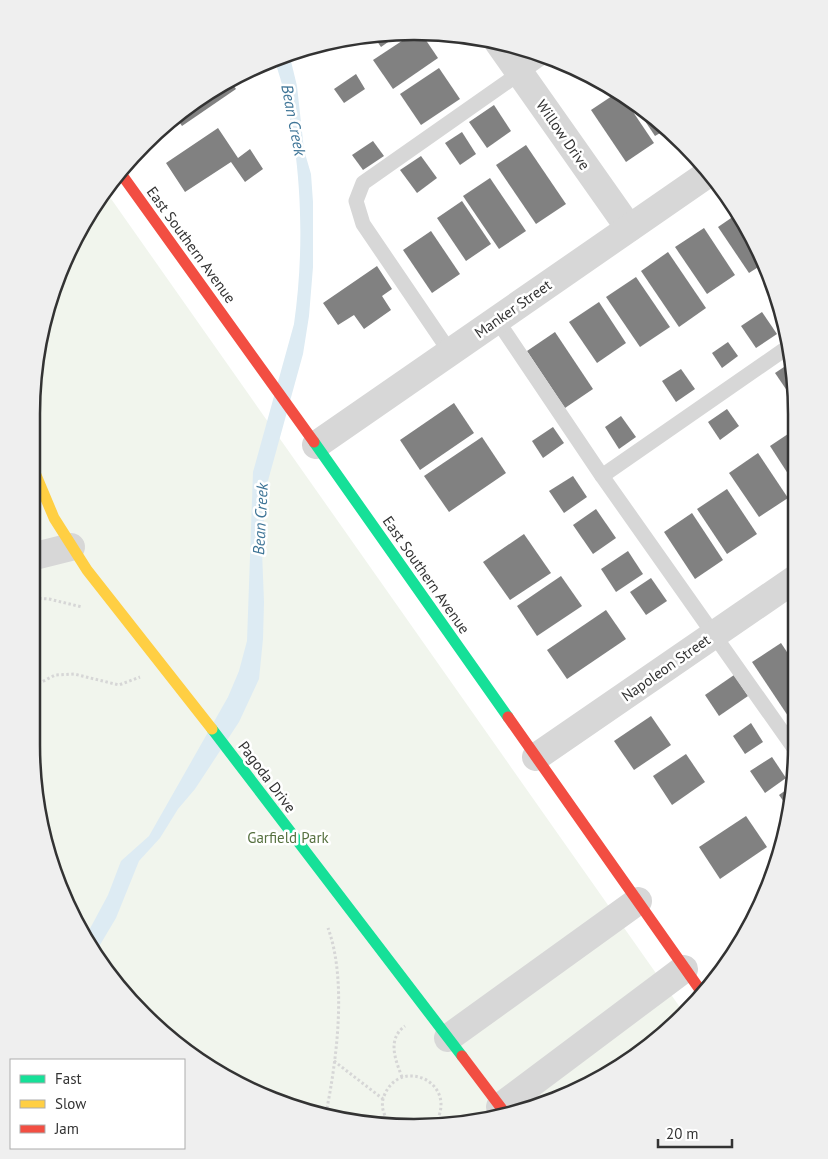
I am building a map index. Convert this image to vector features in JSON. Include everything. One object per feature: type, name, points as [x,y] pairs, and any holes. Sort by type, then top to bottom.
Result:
[{"type":"street","name":"Willow Drive","points":[[504,51],[629,228]]},
{"type":"street","name":"East Southern Avenue","points":[[124,177],[316,445],[698,988]]},
{"type":"street","name":"Manker Street","points":[[316,445],[703,177]]},
{"type":"street","name":"Pagoda Drive","points":[[40,486],[54,518],[86,570],[184,693],[502,1108]]},
{"type":"street","points":[[40,555],[71,547]]},
{"type":"street","name":"Napoleon Street","points":[[536,757],[788,584]]},
{"type":"street","points":[[448,1038],[638,901]]},
{"type":"street","points":[[507,1107],[684,969]]},
{"type":"lane","points":[[450,352],[363,224],[356,201],[363,183],[537,61]]},
{"type":"lane","points":[[497,320],[602,476],[788,740]]},
{"type":"lane","points":[[602,476],[783,351]]},
{"type":"path","points":[[40,683],[55,675],[74,674],[119,685],[143,676]]},
{"type":"path","points":[[327,923],[334,944],[338,1019],[327,1108]]},
{"type":"path","points":[[402,1077],[395,1058],[394,1042],[398,1031],[408,1024]]},
{"type":"path","points":[[334,1061],[383,1100]]},
{"type":"path","points":[[385,1118],[382,1108],[386,1090],[393,1082],[402,1077],[412,1075],[430,1081],[437,1088],[441,1097],[442,1107],[439,1118]]},
{"type":"green space","name":"Garfield Park","points":[[110,197],[680,1007],[642,1042],[601,1069],[557,1091],[534,1099],[487,1112],[463,1116],[414,1119],[390,1118],[365,1116],[317,1106],[271,1091],[227,1069],[186,1042],[133,992],[117,973],[90,932],[68,888],[60,865],[47,818],[43,794],[40,745],[40,414],[43,365],[47,341],[60,294],[68,271],[90,227]]},
{"type":"water","name":"Bean Creek","points":[[291,61],[297,86],[304,150],[311,174],[313,267],[309,316],[303,354],[266,488],[262,551],[263,639],[259,679],[239,722],[195,789],[178,809],[160,838],[139,861],[116,918],[99,947],[89,930],[108,895],[121,861],[149,836],[228,697],[239,671],[247,641],[253,472],[294,324],[298,292],[300,259],[299,190],[291,122],[276,66]]},
{"type":"building","points":[[403,40],[414,40],[426,41],[438,58],[393,89],[373,60]]},
{"type":"building","points":[[390,41],[381,47],[378,42]]},
{"type":"building","points":[[439,68],[460,99],[421,125],[400,94]]},
{"type":"building","points":[[356,74],[365,89],[344,103],[334,89]]},
{"type":"building","points":[[234,86],[236,89],[182,126],[180,122],[186,117]]},
{"type":"building","points":[[611,96],[632,110],[654,143],[626,162],[591,110]]},
{"type":"building","points":[[494,105],[511,131],[487,148],[469,122]]},
{"type":"building","points":[[643,118],[661,133],[655,136]]},
{"type":"building","points":[[218,128],[238,158],[250,149],[263,169],[245,182],[231,162],[185,192],[166,163]]},
{"type":"building","points":[[462,132],[476,154],[460,165],[445,143]]},
{"type":"building","points":[[373,141],[384,156],[363,170],[352,155]]},
{"type":"building","points":[[526,145],[566,204],[536,224],[496,165]]},
{"type":"building","points":[[421,156],[437,178],[417,193],[400,170]]},
{"type":"building","points":[[490,178],[526,231],[499,249],[463,196]]},
{"type":"building","points":[[462,201],[491,244],[466,261],[437,218]]},
{"type":"building","points":[[732,217],[758,267],[749,273],[718,227]]},
{"type":"building","points":[[704,228],[735,275],[707,294],[675,247]]},
{"type":"building","points":[[431,231],[460,274],[432,293],[403,250]]},
{"type":"building","points":[[668,252],[706,308],[679,327],[641,271]]},
{"type":"building","points":[[377,266],[392,289],[382,296],[391,310],[364,329],[354,315],[338,325],[323,303]]},
{"type":"building","points":[[636,277],[670,327],[640,347],[606,297]]},
{"type":"building","points":[[599,302],[626,343],[597,363],[569,322]]},
{"type":"building","points":[[762,312],[777,334],[756,348],[741,326]]},
{"type":"building","points":[[555,332],[593,389],[565,408],[527,351]]},
{"type":"building","points":[[728,342],[738,356],[722,368],[712,353]]},
{"type":"building","points":[[785,366],[787,391],[775,373]]},
{"type":"building","points":[[681,369],[695,389],[676,402],[662,381]]},
{"type":"building","points":[[454,403],[474,433],[420,470],[400,440]]},
{"type":"building","points":[[727,409],[739,426],[720,440],[708,422]]},
{"type":"building","points":[[621,416],[636,437],[619,449],[605,427]]},
{"type":"building","points":[[553,427],[564,443],[543,458],[532,441]]},
{"type":"building","points":[[788,434],[788,474],[770,446]]},
{"type":"building","points":[[482,437],[506,473],[449,512],[424,476]]},
{"type":"building","points":[[758,453],[788,498],[759,517],[729,473]]},
{"type":"building","points":[[573,476],[587,497],[564,513],[549,491]]},
{"type":"building","points":[[727,489],[757,534],[727,554],[697,509]]},
{"type":"building","points":[[596,509],[616,538],[593,554],[573,525]]},
{"type":"building","points":[[692,513],[723,560],[695,579],[664,532]]},
{"type":"building","points":[[524,534],[551,573],[510,600],[483,562]]},
{"type":"building","points":[[628,551],[643,574],[616,592],[601,569]]},
{"type":"building","points":[[561,576],[582,606],[537,636],[517,606]]},
{"type":"building","points":[[651,578],[667,601],[646,615],[630,592]]},
{"type":"building","points":[[606,610],[626,639],[567,679],[547,650]]},
{"type":"building","points":[[781,643],[788,654],[788,716],[752,662]]},
{"type":"building","points":[[734,675],[748,696],[719,716],[705,695]]},
{"type":"building","points":[[651,716],[671,745],[634,770],[614,741]]},
{"type":"building","points":[[751,723],[763,742],[745,754],[733,736]]},
{"type":"building","points":[[686,754],[705,782],[672,805],[653,776]]},
{"type":"building","points":[[772,757],[786,778],[765,793],[750,771]]},
{"type":"building","points":[[785,791],[784,802],[779,795]]},
{"type":"building","points":[[746,816],[767,847],[720,879],[699,847]]},
{"type":"traffic: fast","points":[[314,442],[508,717]]},
{"type":"traffic: fast","points":[[212,729],[462,1056]]},
{"type":"traffic: slow","points":[[40,485],[54,518],[87,570],[212,729]]},
{"type":"traffic: jam","points":[[124,178],[314,442]]},
{"type":"traffic: jam","points":[[508,717],[699,988]]},
{"type":"traffic: jam","points":[[462,1056],[502,1108]]}]
